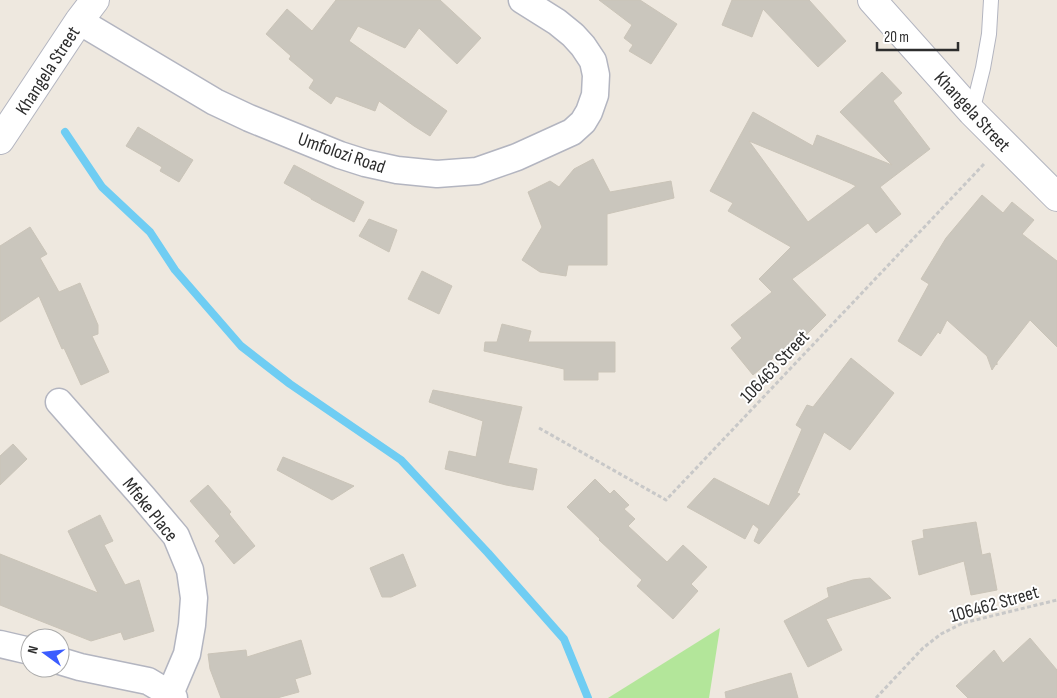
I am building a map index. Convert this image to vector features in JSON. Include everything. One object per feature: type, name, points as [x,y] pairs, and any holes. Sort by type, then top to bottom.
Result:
[{"type":"street","name":"Umfolozi Road","points":[[87,11],[215,102],[249,118],[340,155],[365,163],[397,170],[437,174],[477,171],[517,158],[572,132],[583,122],[589,112],[595,95],[596,75],[592,61],[583,46],[573,35],[557,22],[522,0]]},
{"type":"street","name":"Khangela Street","points":[[872,0],[972,112],[1057,197]]},
{"type":"street","name":"Khangela Street","points":[[0,140],[87,11]]},
{"type":"street","name":"Mfeke Place","points":[[59,402],[176,536],[190,570],[194,598],[192,625],[187,654],[172,696]]},
{"type":"street","points":[[0,644],[20,649]]},
{"type":"street","points":[[70,664],[148,681],[172,696]]},
{"type":"lane","points":[[972,112],[989,34],[991,0]]},
{"type":"lane","points":[[1029,171],[1057,186]]},
{"type":"path","name":"106463 Street","points":[[539,428],[666,500],[1003,144]]},
{"type":"path","name":"106462 Street","points":[[876,698],[924,648],[941,634],[964,623],[1057,600]]},
{"type":"green space","points":[[720,628],[709,698],[608,698]]},
{"type":"building","points":[[336,0],[440,0],[481,38],[457,64],[419,28],[405,48],[358,26],[349,41],[447,111],[430,136],[379,101],[375,111],[336,96],[331,104],[309,88],[314,80],[289,59],[291,56],[266,34],[287,9],[312,31]]},
{"type":"building","points":[[599,0],[640,0],[677,24],[651,64],[629,51],[633,45],[624,38],[632,25]]},
{"type":"building","points":[[732,0],[809,0],[846,41],[818,67],[763,9],[752,37],[722,25]]},
{"type":"building","points":[[882,72],[902,93],[893,101],[930,149],[880,187],[901,214],[876,233],[868,223],[792,279],[826,315],[799,342],[796,339],[753,375],[731,348],[742,338],[731,325],[772,292],[759,279],[791,247],[728,211],[733,203],[710,191],[753,112],[813,146],[817,135],[892,165],[840,112]],"holes":[[[749,141],[856,186],[808,222]]]},
{"type":"building","points":[[138,127],[193,160],[179,182],[160,171],[162,167],[126,146]]},
{"type":"building","points":[[593,159],[610,192],[671,181],[674,198],[607,214],[607,265],[568,265],[566,276],[540,272],[522,260],[542,227],[528,192],[550,181],[559,187],[574,169]]},
{"type":"building","points":[[294,165],[364,202],[354,222],[284,183]]},
{"type":"building","points":[[982,195],[1003,213],[1012,202],[1034,220],[1022,234],[1057,261],[1057,347],[1030,320],[992,370],[987,356],[947,320],[940,334],[938,332],[921,356],[898,341],[929,284],[921,279],[946,238]]},
{"type":"building","points":[[369,219],[397,230],[389,252],[359,236]]},
{"type":"building","points":[[30,227],[47,254],[40,258],[59,292],[80,283],[98,325],[98,334],[92,336],[109,372],[81,385],[64,348],[62,349],[39,296],[0,322],[0,246]]},
{"type":"building","points":[[422,271],[452,286],[439,314],[408,299]]},
{"type":"building","points":[[502,324],[531,331],[528,342],[615,342],[615,372],[598,372],[598,380],[564,380],[564,369],[484,351],[485,342],[497,342]]},
{"type":"building","points":[[851,358],[894,393],[850,450],[824,432],[797,493],[800,494],[759,544],[754,541],[759,529],[753,524],[745,539],[687,507],[714,478],[769,506],[802,429],[796,425],[807,405],[813,407]]},
{"type":"building","points":[[433,390],[522,407],[508,463],[537,469],[533,490],[445,469],[449,451],[476,457],[483,421],[429,402]]},
{"type":"building","points":[[13,444],[27,459],[0,485],[0,456]]},
{"type":"building","points":[[283,457],[354,486],[332,500],[277,470]]},
{"type":"building","points":[[595,479],[610,494],[614,490],[629,505],[624,509],[635,519],[628,526],[667,562],[683,545],[707,567],[691,584],[698,591],[673,619],[637,586],[642,580],[567,507]]},
{"type":"building","points":[[208,485],[231,512],[229,514],[255,546],[234,564],[215,541],[220,536],[190,501]]},
{"type":"building","points":[[100,515],[113,541],[104,545],[125,585],[139,580],[154,631],[124,640],[121,632],[91,641],[70,633],[70,628],[58,628],[0,605],[0,554],[98,593],[68,531]]},
{"type":"building","points":[[976,522],[982,555],[990,553],[997,590],[971,595],[964,561],[919,575],[912,541],[924,538],[923,530]]},
{"type":"building","points":[[403,554],[416,586],[391,597],[382,597],[370,568]]},
{"type":"building","points":[[870,578],[891,598],[826,619],[842,650],[808,667],[784,621],[829,597],[827,588],[853,580]]},
{"type":"building","points":[[1030,638],[1057,670],[1057,698],[968,698],[956,686],[994,650],[1003,663]]},
{"type":"building","points":[[301,640],[311,674],[295,679],[299,692],[277,698],[221,698],[210,669],[208,654],[246,650],[247,657]]},
{"type":"building","points":[[791,673],[798,698],[726,698],[725,692]]},
{"type":"waterway","points":[[65,132],[102,187],[150,232],[175,270],[241,346],[290,384],[401,460],[488,553],[564,639],[588,698]]}]
